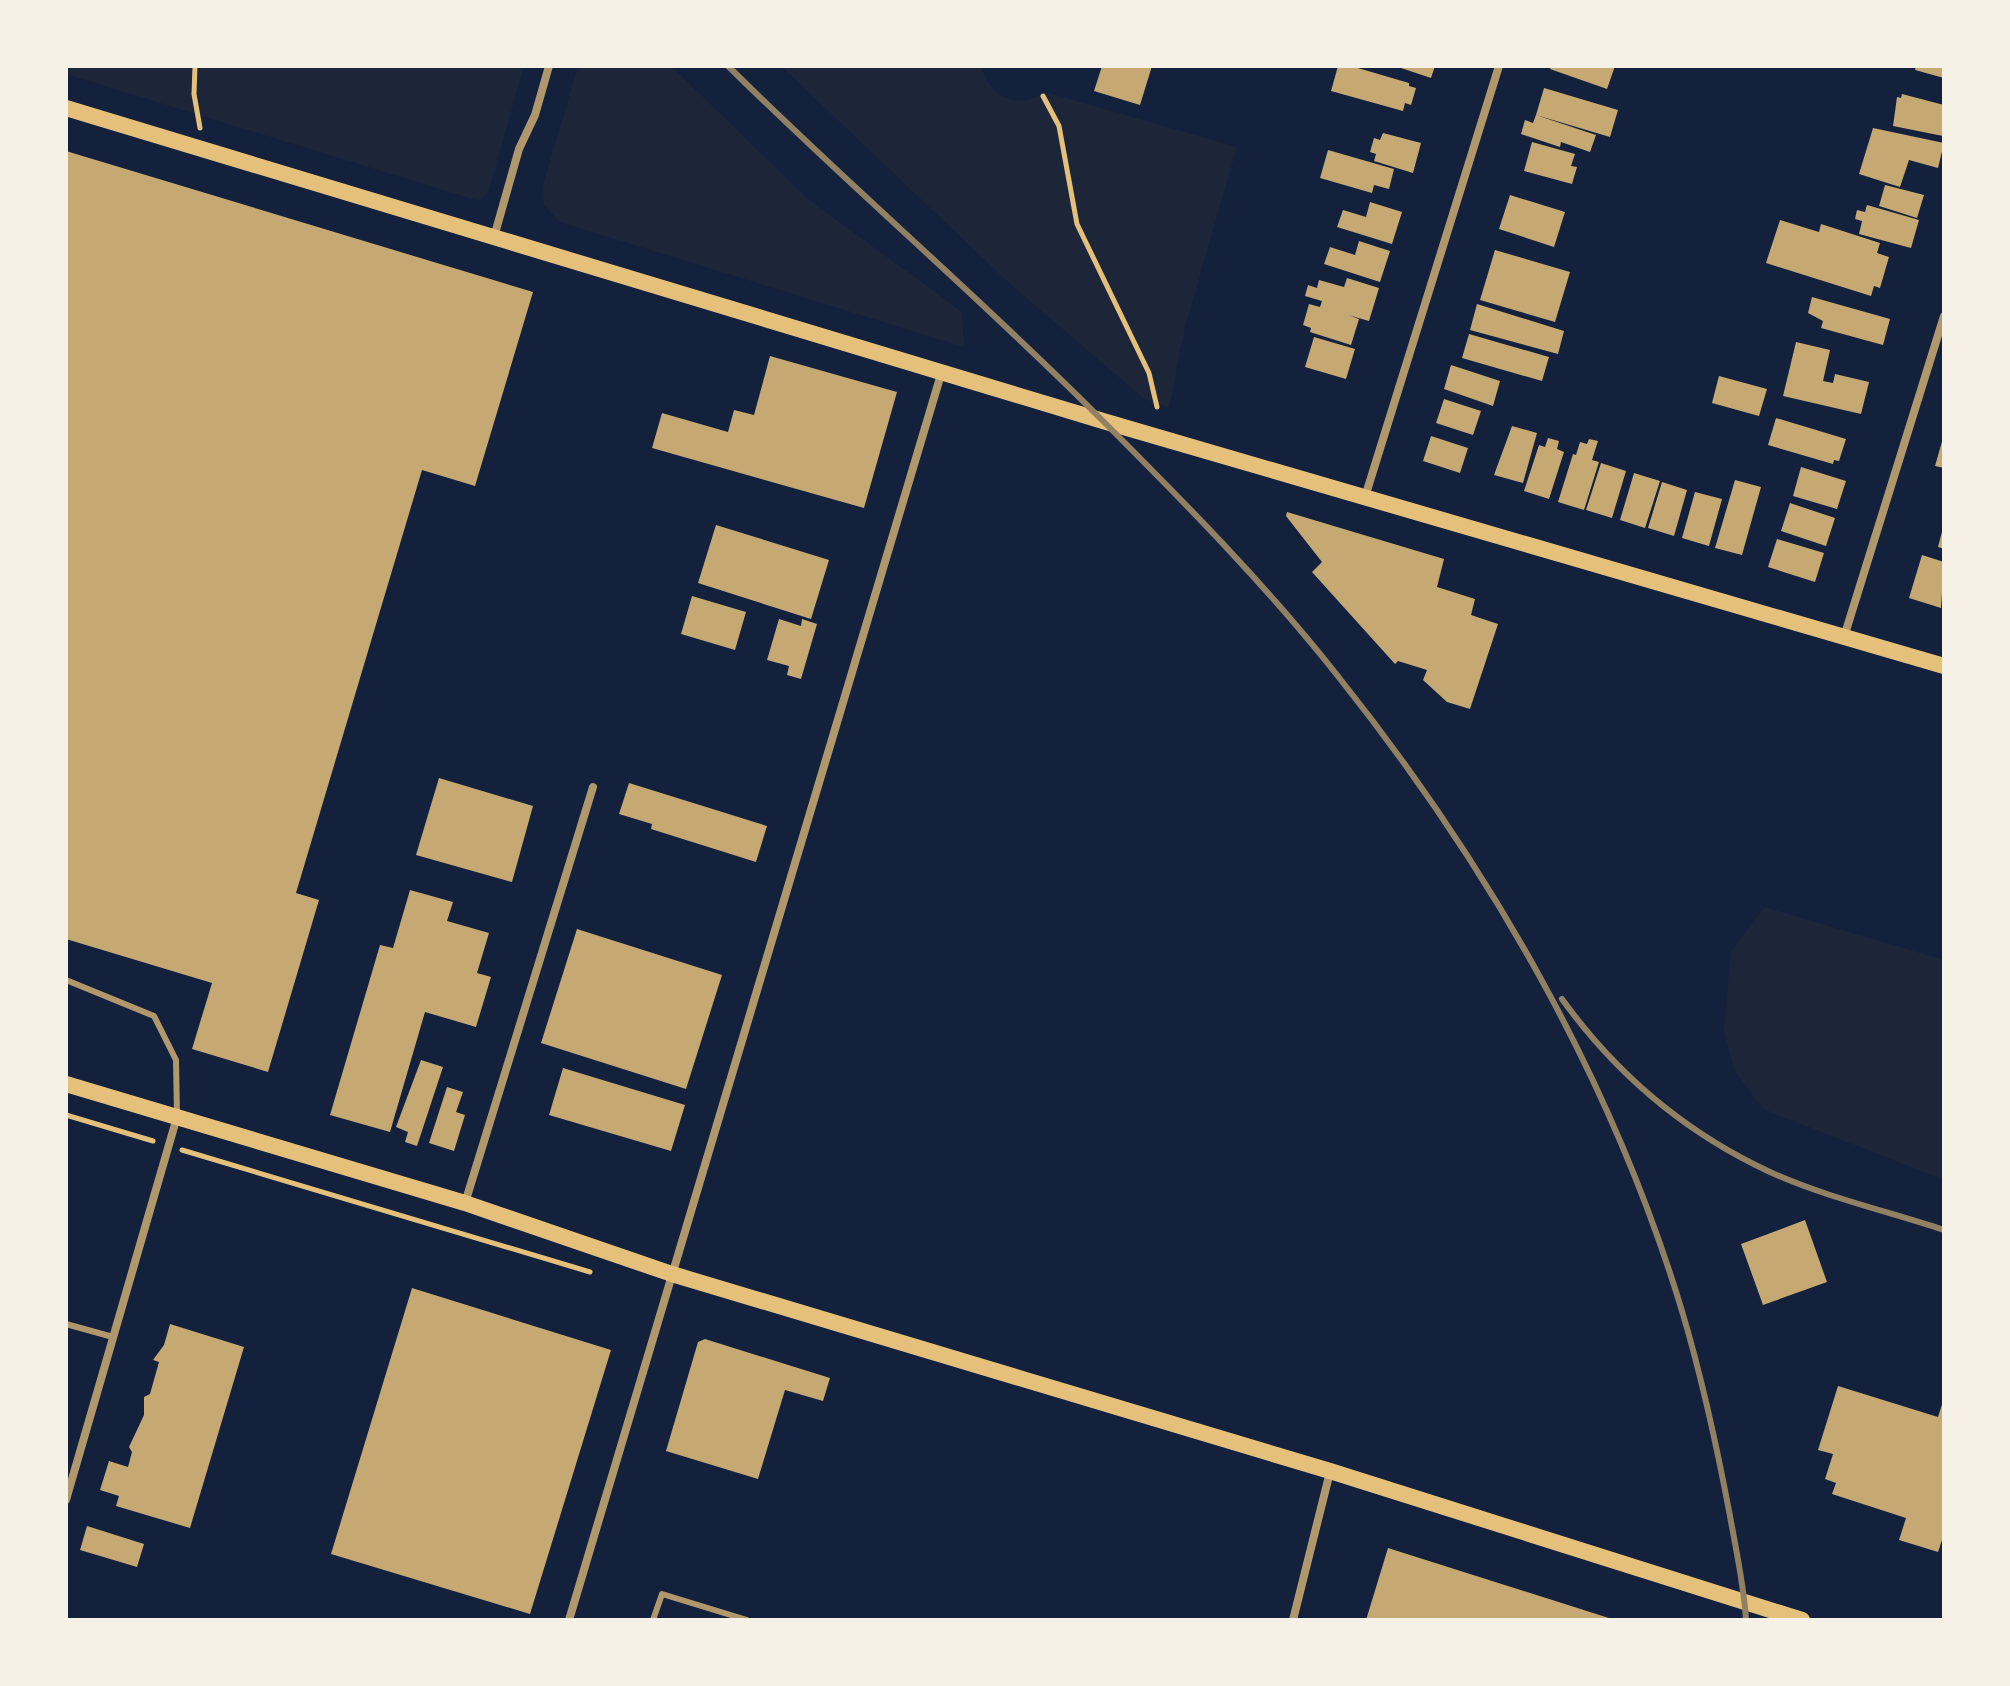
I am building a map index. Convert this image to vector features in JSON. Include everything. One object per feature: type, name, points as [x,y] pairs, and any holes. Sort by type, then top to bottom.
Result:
[{"type":"main road","points":[[66,108],[1365,498],[1944,666]]},
{"type":"main road","points":[[66,1084],[465,1203],[672,1274],[1330,1471],[1802,1620]]},
{"type":"street","points":[[494,237],[519,149],[535,115],[549,66]]},
{"type":"street","points":[[1365,498],[1499,66]]},
{"type":"street","points":[[1844,637],[1944,316]]},
{"type":"street","points":[[569,1620],[942,370]]},
{"type":"street","points":[[465,1203],[593,787]]},
{"type":"street","points":[[66,1500],[177,1117]]},
{"type":"street","points":[[1293,1620],[1330,1471]]},
{"type":"lane","points":[[66,980],[154,1016],[176,1060],[177,1117]]},
{"type":"lane","points":[[66,1324],[113,1337]]},
{"type":"lane","points":[[653,1620],[662,1594],[747,1620]]},
{"type":"path","points":[[195,66],[194,94],[203,148]]},
{"type":"path","points":[[1043,96],[1059,126],[1077,224],[1149,373],[1157,407]]},
{"type":"path","points":[[66,1115],[601,1275]]},
{"type":"shaded area","points":[[66,66],[524,66],[488,193],[479,201],[66,74]]},
{"type":"shaded area","points":[[578,66],[671,66],[808,199],[962,312],[964,347],[560,222],[544,205],[543,185]]},
{"type":"shaded area","points":[[781,66],[982,66],[991,86],[1006,98],[1025,100],[1046,92],[1237,147],[1185,327],[1169,408],[1143,398],[1009,283]]},
{"type":"shaded area","points":[[1764,907],[1944,960],[1944,1180],[1763,1109],[1734,1070],[1724,1030],[1731,952]]},
{"type":"building","points":[[1102,66],[1152,66],[1140,105],[1094,91]]},
{"type":"building","points":[[1338,66],[1351,66],[1409,83],[1409,86],[1416,88],[1411,105],[1405,103],[1403,111],[1331,91]]},
{"type":"building","points":[[1395,66],[1435,66],[1431,78]]},
{"type":"building","points":[[1551,66],[1615,66],[1607,89],[1550,69]]},
{"type":"building","points":[[1916,66],[1944,66],[1944,78],[1915,70]]},
{"type":"building","points":[[1544,88],[1618,110],[1610,137],[1536,115]]},
{"type":"building","points":[[1902,94],[1944,105],[1943,136],[1893,126],[1897,97],[1901,98]]},
{"type":"building","points":[[1536,115],[1596,135],[1590,152],[1561,142],[1560,147],[1521,134],[1525,120],[1533,123]]},
{"type":"building","points":[[1873,128],[1944,143],[1938,168],[1909,160],[1900,187],[1859,174]]},
{"type":"building","points":[[1383,133],[1421,143],[1413,173],[1374,161],[1376,154],[1370,152],[1374,138],[1380,140]]},
{"type":"building","points":[[1532,142],[1575,154],[1571,166],[1577,167],[1572,184],[1524,171]]},
{"type":"building","points":[[1328,150],[1394,169],[1389,189],[1374,185],[1372,193],[1320,178]]},
{"type":"building","points":[[66,151],[533,292],[475,486],[422,470],[296,893],[319,900],[268,1072],[192,1049],[212,983],[66,939]]},
{"type":"building","points":[[1885,185],[1924,195],[1917,218],[1879,206]]},
{"type":"building","points":[[1510,195],[1565,212],[1554,247],[1499,229]]},
{"type":"building","points":[[1370,202],[1402,212],[1392,244],[1337,227],[1343,210],[1366,217]]},
{"type":"building","points":[[1867,205],[1919,220],[1911,248],[1859,234],[1862,221],[1855,219],[1857,210],[1865,212]]},
{"type":"building","points":[[1780,220],[1819,232],[1821,224],[1880,243],[1877,253],[1889,257],[1880,288],[1874,286],[1871,296],[1766,263]]},
{"type":"building","points":[[1359,241],[1390,251],[1380,282],[1324,264],[1330,247],[1355,255]]},
{"type":"building","points":[[1495,250],[1570,272],[1555,322],[1480,300]]},
{"type":"building","points":[[1347,278],[1379,288],[1369,321],[1348,315],[1359,319],[1351,345],[1310,332],[1311,328],[1303,325],[1309,304],[1320,307],[1322,301],[1305,296],[1308,285],[1317,288],[1319,280],[1344,287]]},
{"type":"building","points":[[1812,297],[1890,319],[1883,345],[1821,328],[1823,321],[1808,313]]},
{"type":"building","points":[[1477,304],[1564,331],[1558,354],[1470,330]]},
{"type":"building","points":[[1469,334],[1549,357],[1542,381],[1462,358]]},
{"type":"building","points":[[1314,337],[1355,349],[1346,379],[1305,367]]},
{"type":"building","points":[[1796,342],[1830,350],[1823,381],[1833,383],[1835,374],[1869,382],[1861,414],[1783,396]]},
{"type":"building","points":[[770,356],[897,392],[864,508],[652,448],[662,413],[728,432],[734,410],[754,415]]},
{"type":"building","points":[[1451,365],[1500,381],[1493,406],[1444,389]]},
{"type":"building","points":[[1719,376],[1767,389],[1759,416],[1712,403]]},
{"type":"building","points":[[1444,399],[1481,411],[1473,435],[1436,423]]},
{"type":"building","points":[[1776,418],[1846,439],[1839,461],[1834,460],[1833,464],[1768,445]]},
{"type":"building","points":[[1512,426],[1537,433],[1523,483],[1494,475]]},
{"type":"building","points":[[1431,436],[1468,448],[1460,473],[1423,461]]},
{"type":"building","points":[[1548,438],[1559,441],[1557,449],[1564,452],[1549,499],[1524,491],[1539,445],[1545,447]]},
{"type":"building","points":[[1944,438],[1944,468],[1935,466]]},
{"type":"building","points":[[1589,439],[1598,441],[1592,460],[1599,462],[1584,510],[1558,502],[1573,454],[1576,455],[1580,442],[1587,444]]},
{"type":"building","points":[[1601,463],[1626,471],[1612,518],[1586,510]]},
{"type":"building","points":[[1801,467],[1846,481],[1837,509],[1793,496]]},
{"type":"building","points":[[1634,473],[1660,481],[1645,528],[1620,520]]},
{"type":"building","points":[[1735,480],[1761,487],[1742,555],[1715,548]]},
{"type":"building","points":[[1662,482],[1687,490],[1674,536],[1648,528]]},
{"type":"building","points":[[1695,492],[1722,499],[1709,546],[1682,538]]},
{"type":"building","points":[[1790,503],[1835,518],[1826,546],[1781,531]]},
{"type":"building","points":[[1287,512],[1444,559],[1437,587],[1475,599],[1471,615],[1498,624],[1470,709],[1447,702],[1423,680],[1427,670],[1398,661],[1395,664],[1312,572],[1322,562],[1286,516]]},
{"type":"building","points":[[716,525],[829,560],[811,619],[698,583]]},
{"type":"building","points":[[1944,528],[1944,549],[1938,547]]},
{"type":"building","points":[[1777,539],[1824,553],[1815,582],[1768,567]]},
{"type":"building","points":[[1922,555],[1944,562],[1941,608],[1909,598]]},
{"type":"building","points":[[692,596],[746,612],[735,650],[681,634]]},
{"type":"building","points":[[779,619],[801,626],[802,619],[817,624],[801,679],[787,675],[789,666],[767,660]]},
{"type":"building","points":[[439,778],[533,806],[512,882],[416,855]]},
{"type":"building","points":[[629,783],[767,826],[756,862],[651,829],[652,824],[619,814]]},
{"type":"building","points":[[410,890],[453,902],[447,921],[489,933],[477,973],[491,977],[476,1027],[425,1012],[390,1132],[330,1115],[380,945],[393,948]]},
{"type":"building","points":[[577,929],[722,975],[686,1089],[541,1043]]},
{"type":"building","points":[[421,1060],[443,1067],[417,1146],[405,1142],[408,1132],[396,1127]]},
{"type":"building","points":[[563,1068],[685,1105],[671,1151],[549,1115]]},
{"type":"building","points":[[447,1087],[463,1092],[456,1112],[465,1115],[454,1151],[429,1143]]},
{"type":"building","points":[[1805,1220],[1827,1282],[1763,1305],[1741,1244]]},
{"type":"building","points":[[412,1288],[611,1350],[530,1614],[331,1554]]},
{"type":"building","points":[[170,1324],[244,1347],[190,1528],[116,1506],[119,1496],[100,1490],[109,1461],[128,1467],[132,1452],[129,1447],[144,1415],[144,1397],[150,1394],[159,1362],[153,1360],[164,1345]]},
{"type":"building","points":[[705,1339],[830,1378],[823,1401],[785,1390],[758,1479],[666,1451],[698,1342]]},
{"type":"building","points":[[1838,1386],[1938,1417],[1944,1398],[1944,1534],[1938,1552],[1899,1540],[1906,1518],[1832,1494],[1836,1483],[1825,1479],[1833,1454],[1818,1450]]},
{"type":"building","points":[[87,1526],[144,1544],[137,1567],[80,1550]]},
{"type":"building","points":[[1388,1548],[1612,1619],[1612,1620],[1366,1620]]},
{"type":"railway","points":[[728,66],[1057,376],[1224,545],[1337,675],[1445,821],[1540,977],[1582,1058],[1620,1140],[1653,1225],[1682,1311],[1709,1413],[1744,1594],[1746,1620]]},
{"type":"railway","points":[[1562,999],[1629,1076],[1710,1139],[1791,1181],[1944,1230]]}]
